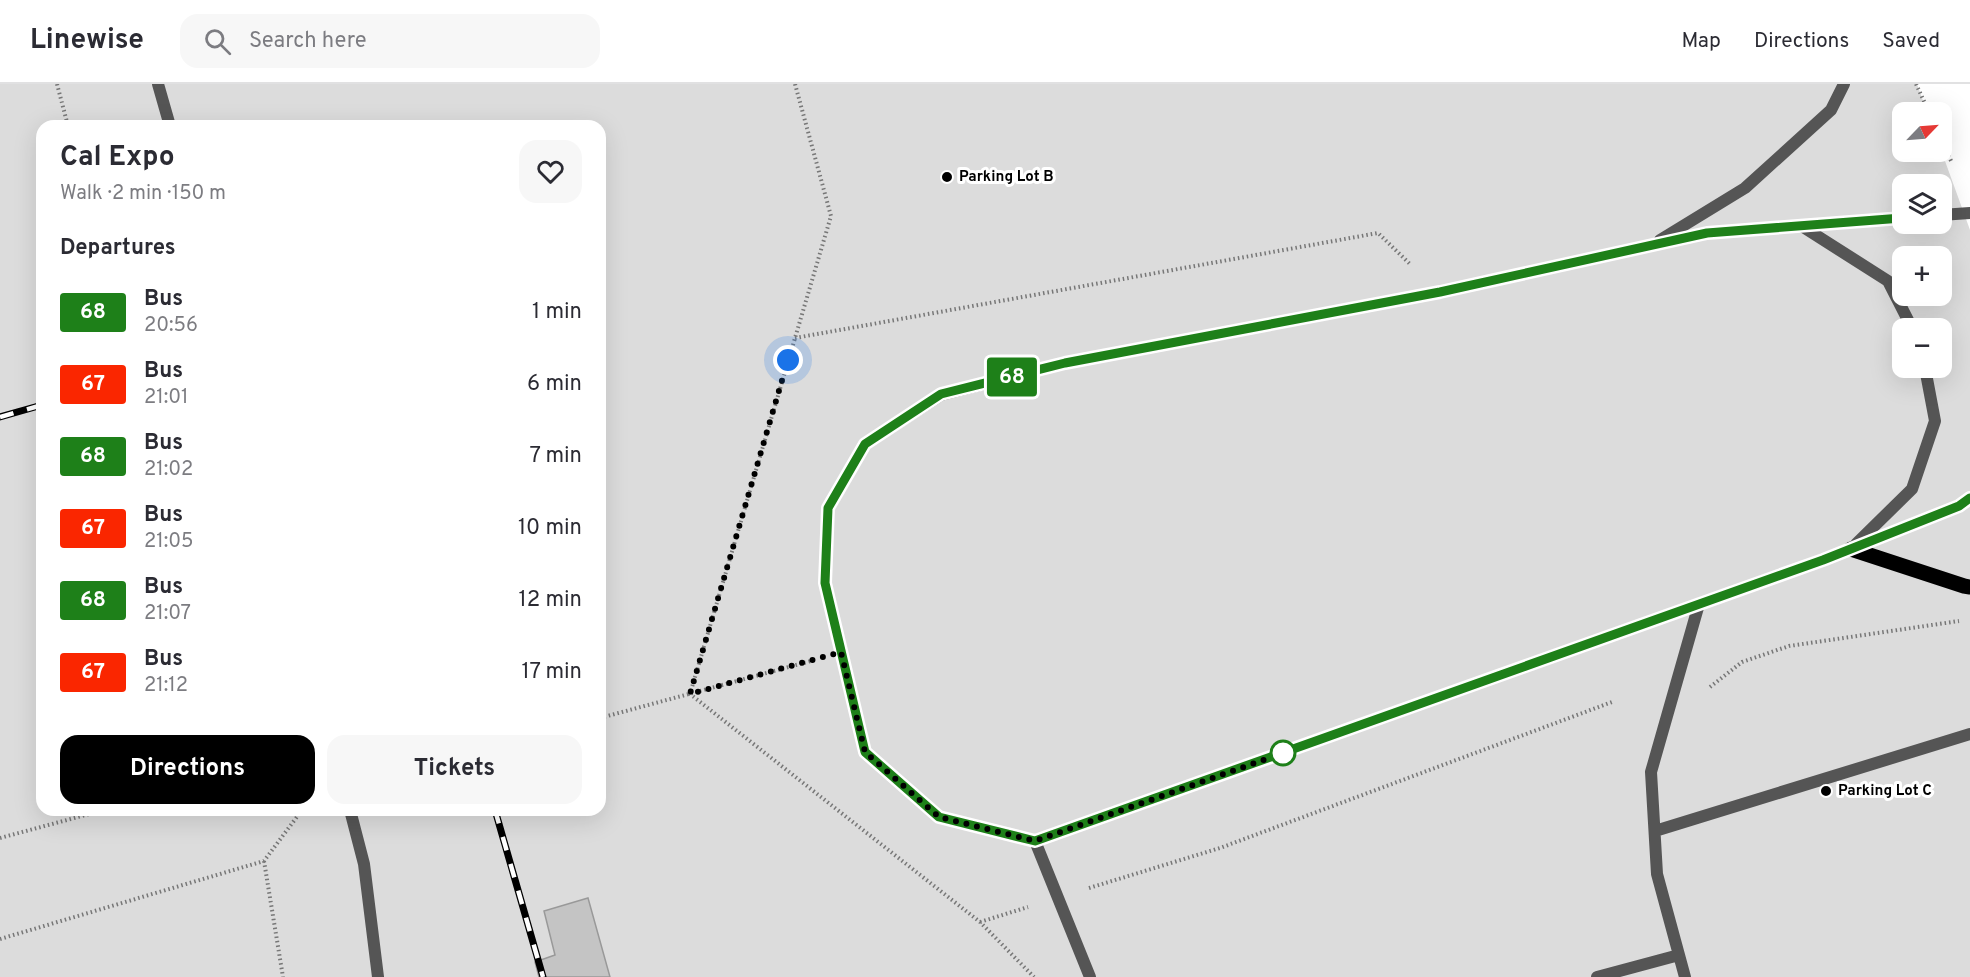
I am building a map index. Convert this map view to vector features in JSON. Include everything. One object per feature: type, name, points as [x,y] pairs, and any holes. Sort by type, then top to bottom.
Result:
[{"type":"main road","points":[[1851,549],[1970,587]]},
{"type":"lane","points":[[158,84],[168,120]]},
{"type":"lane","points":[[1652,245],[1745,188],[1831,110],[1844,84]]},
{"type":"lane","points":[[1952,214],[1970,213]]},
{"type":"lane","points":[[1892,219],[1707,233],[1440,292],[1065,363],[941,394],[865,444],[828,508],[825,583],[865,752],[939,817],[1035,841],[1851,549],[1959,506],[1970,498]]},
{"type":"lane","points":[[1800,225],[1888,281],[1907,318]]},
{"type":"lane","points":[[1851,549],[1912,489],[1935,421],[1927,378]]},
{"type":"lane","points":[[1685,977],[1657,874],[1651,772],[1699,604]]},
{"type":"lane","points":[[1655,831],[1970,734]]},
{"type":"lane","points":[[352,816],[364,864],[378,977]]},
{"type":"lane","points":[[1035,841],[1090,977]]},
{"type":"lane","points":[[1597,977],[1679,955]]},
{"type":"path","points":[[57,84],[66,120]]},
{"type":"path","points":[[690,694],[831,216],[795,84]]},
{"type":"path","points":[[1916,84],[1924,102]]},
{"type":"path","points":[[795,338],[1378,233],[1440,292]]},
{"type":"path","points":[[1705,692],[1742,662],[1789,646],[1970,620]]},
{"type":"path","points":[[606,716],[841,652]]},
{"type":"path","points":[[690,694],[980,922],[1034,977]]},
{"type":"path","points":[[980,922],[1220,848],[1612,702]]},
{"type":"path","points":[[0,838],[82,816]]},
{"type":"path","points":[[0,939],[264,861],[298,816]]},
{"type":"path","points":[[264,861],[283,977]]},
{"type":"shaded area","points":[[0,84],[1917,84],[1923,102],[1892,102],[1892,162],[1945,162],[1950,174],[1892,174],[1892,234],[1952,234],[1952,180],[1970,230],[1970,977],[0,977]]},
{"type":"building","points":[[588,898],[610,977],[539,977],[535,962],[555,955],[544,911]]},
{"type":"railway","points":[[0,417],[36,407]]},
{"type":"railway","points":[[497,816],[543,977]]},
{"type":"bus line","name":"68","points":[[1892,219],[1707,233],[1440,292],[1065,363],[941,394],[865,444],[828,508],[825,583],[865,752],[939,817],[1035,841],[1823,560],[1959,506],[1970,498]]},
{"type":"place","name":"Parking Lot B","points":[[947,177]]},
{"type":"place","name":"Parking Lot C","points":[[1826,791]]},
{"type":"route","points":[[788,360],[690,694],[841,652],[865,752],[939,817],[1035,841],[1283,753]]}]
